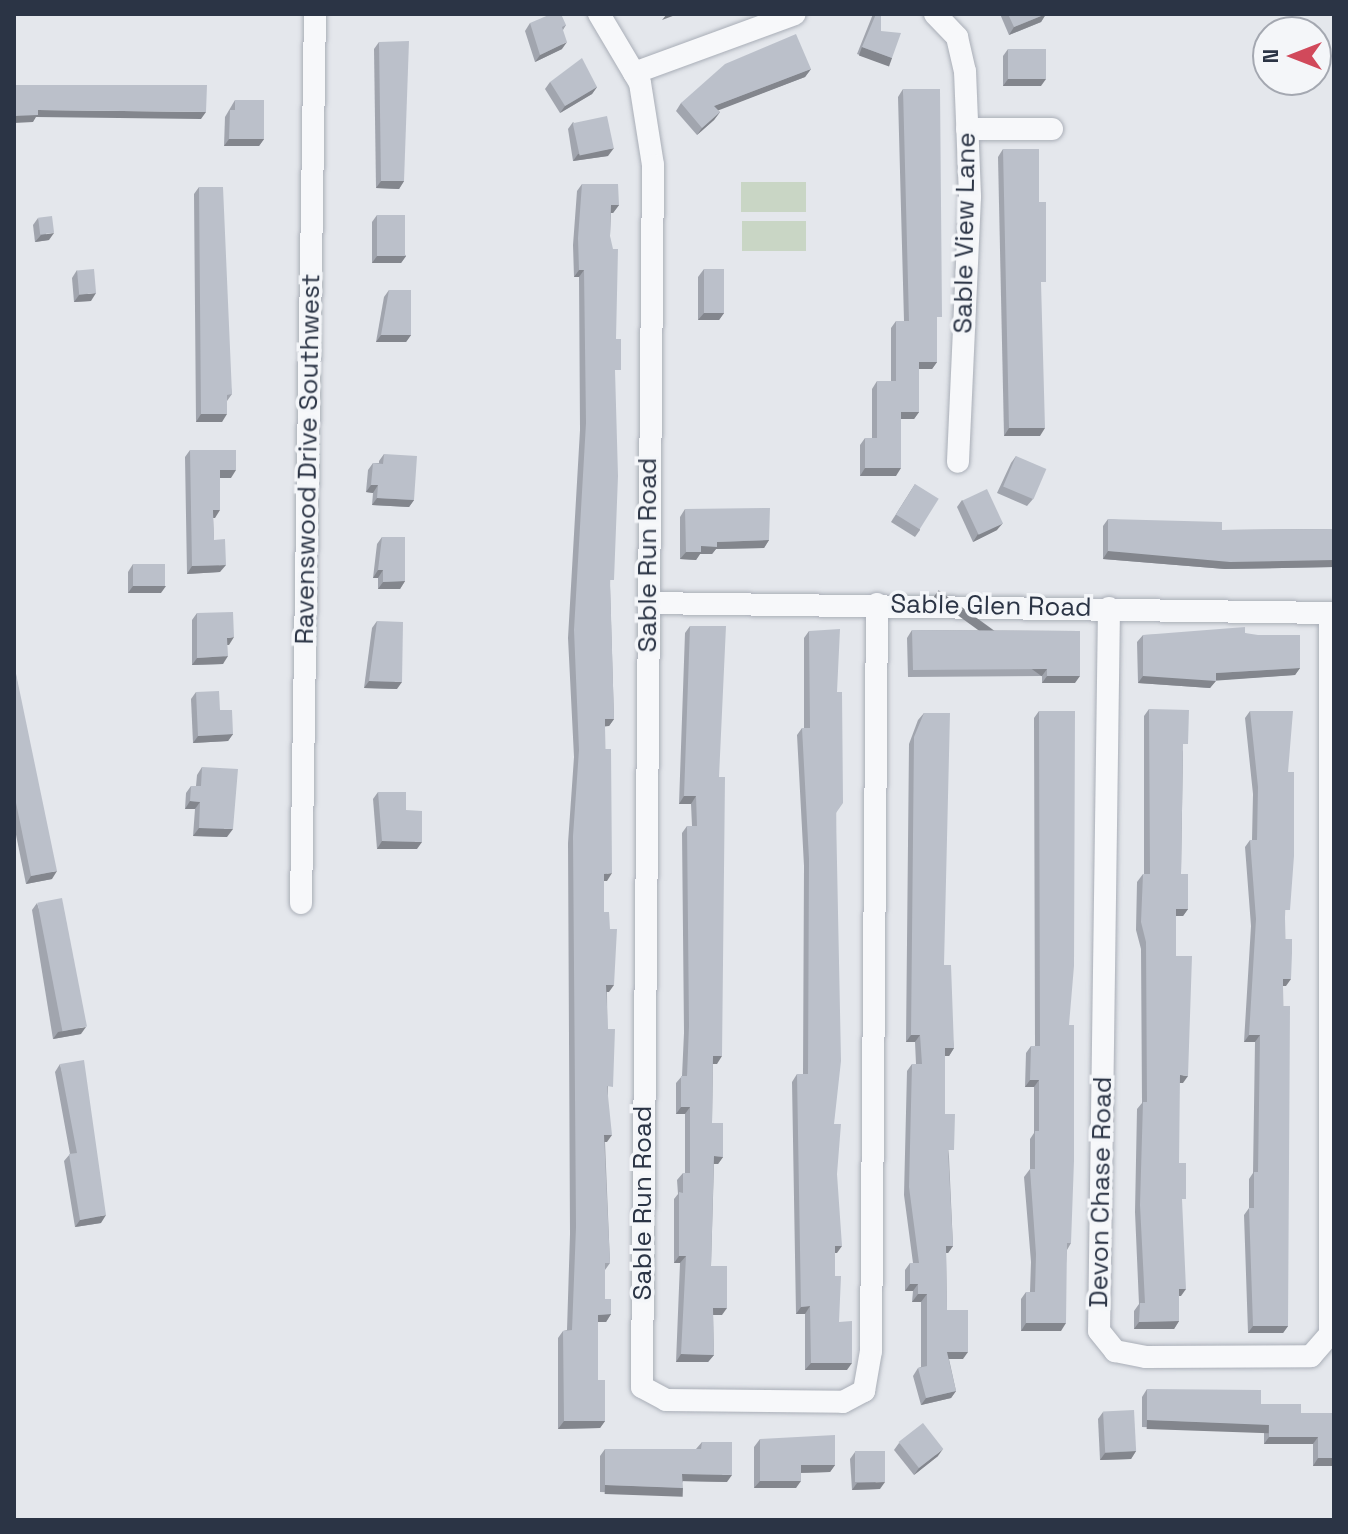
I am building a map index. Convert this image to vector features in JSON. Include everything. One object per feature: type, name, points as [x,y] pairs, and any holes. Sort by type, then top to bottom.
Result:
[{"type":"street","name":"Ravenswood Drive Southwest","points":[[301,903],[315,14]]},
{"type":"street","name":"Sable Run Road","points":[[599,14],[640,83],[653,165],[642,1387],[666,1400],[843,1402],[864,1391],[871,1351],[877,604]]},
{"type":"street","points":[[634,73],[795,14]]},
{"type":"street","name":"Sable View Lane","points":[[935,14],[957,37],[965,71],[970,197],[958,462]]},
{"type":"street","points":[[967,129],[1052,129]]},
{"type":"street","name":"Sable Glen Road","points":[[648,603],[1332,613]]},
{"type":"street","name":"Devon Chase Road","points":[[1109,608],[1099,1331],[1115,1351],[1146,1357],[1311,1356],[1330,1334],[1332,613]]},
{"type":"green space","points":[[741,182],[806,182],[806,212],[741,212]]},
{"type":"green space","points":[[742,221],[806,221],[806,251],[742,251]]},
{"type":"building","points":[[551,14],[561,14],[566,25],[562,27],[567,42],[540,55],[530,23]]},
{"type":"building","points":[[876,14],[881,14],[881,31],[901,33],[892,58],[862,47]]},
{"type":"building","points":[[1008,14],[1046,14],[1014,27]]},
{"type":"building","points":[[796,34],[811,69],[714,106],[720,112],[702,128],[681,103],[725,64]]},
{"type":"building","points":[[409,41],[404,181],[381,181],[379,42]]},
{"type":"building","points":[[1008,49],[1046,49],[1046,79],[1008,79]]},
{"type":"building","points":[[582,58],[597,87],[565,106],[550,82]]},
{"type":"building","points":[[14,85],[207,85],[206,112],[38,110],[38,115],[14,116]]},
{"type":"building","points":[[903,89],[940,89],[942,317],[937,317],[937,362],[919,362],[919,412],[901,412],[901,468],[865,468],[865,438],[877,438],[877,381],[896,381],[896,321],[909,321]]},
{"type":"building","points":[[235,100],[264,100],[264,139],[229,139],[230,110],[235,110]]},
{"type":"building","points":[[607,116],[614,148],[580,156],[573,123]]},
{"type":"building","points":[[1003,149],[1039,149],[1039,202],[1046,202],[1046,282],[1041,282],[1045,428],[1009,428]]},
{"type":"building","points":[[582,184],[618,184],[619,205],[611,205],[610,236],[613,249],[618,249],[616,339],[621,339],[621,370],[615,370],[618,476],[614,580],[610,580],[614,719],[605,719],[605,749],[611,749],[612,873],[604,874],[604,912],[609,912],[610,929],[617,929],[614,985],[606,985],[608,1029],[615,1029],[613,1087],[607,1086],[612,1135],[604,1135],[610,1263],[605,1263],[605,1299],[611,1299],[611,1314],[598,1315],[598,1380],[605,1380],[605,1421],[564,1421],[563,1331],[572,1330],[576,1227],[573,836],[579,750],[574,630],[586,423],[584,270],[579,270],[578,238]]},
{"type":"building","points":[[199,187],[223,187],[232,394],[227,395],[227,414],[201,414]]},
{"type":"building","points":[[377,215],[405,215],[405,256],[377,256]]},
{"type":"building","points":[[52,216],[54,233],[40,235],[38,218]]},
{"type":"building","points":[[94,269],[96,293],[79,294],[77,270]]},
{"type":"building","points":[[704,269],[724,269],[724,313],[704,313]]},
{"type":"building","points":[[389,290],[411,290],[411,335],[381,335]]},
{"type":"building","points":[[190,450],[236,450],[236,470],[220,470],[220,510],[213,510],[214,540],[225,539],[226,565],[192,566]]},
{"type":"building","points":[[384,454],[417,456],[414,500],[377,498],[378,485],[371,485],[373,463],[383,464]]},
{"type":"building","points":[[1016,456],[1046,469],[1033,499],[1003,486]]},
{"type":"building","points":[[915,484],[939,499],[920,529],[896,515]]},
{"type":"building","points":[[987,489],[1003,523],[979,535],[963,500]]},
{"type":"building","points":[[770,508],[769,540],[717,542],[717,547],[701,546],[701,552],[686,552],[685,509]]},
{"type":"building","points":[[1108,519],[1222,522],[1222,530],[1334,529],[1334,560],[1230,562],[1108,551]]},
{"type":"building","points":[[382,537],[405,537],[405,581],[383,582],[383,570],[378,570]]},
{"type":"building","points":[[133,564],[165,564],[165,586],[133,586]]},
{"type":"building","points":[[233,612],[234,637],[227,638],[228,656],[197,658],[197,613]]},
{"type":"building","points":[[377,621],[403,622],[402,682],[369,681]]},
{"type":"building","points":[[690,626],[726,626],[719,777],[725,777],[722,1056],[713,1056],[712,1123],[723,1123],[723,1157],[714,1156],[711,1266],[727,1266],[727,1308],[713,1308],[714,1355],[681,1354],[686,1256],[679,1256],[679,1192],[683,1193],[683,1173],[690,1173],[690,1107],[681,1107],[681,1076],[687,1076],[689,1026],[687,826],[697,826],[696,796],[684,796]]},
{"type":"building","points":[[1245,627],[1245,633],[1258,635],[1300,635],[1300,668],[1216,673],[1216,681],[1143,676],[1143,635]]},
{"type":"building","points":[[840,629],[837,692],[842,692],[843,803],[836,813],[841,1061],[834,1124],[841,1124],[837,1174],[842,1246],[835,1246],[835,1276],[841,1276],[839,1322],[852,1321],[852,1363],[811,1363],[810,1306],[801,1307],[797,1074],[808,1074],[809,859],[802,728],[810,728],[809,631]]},
{"type":"building","points":[[912,630],[1080,631],[1080,676],[1047,676],[1047,669],[913,670]]},
{"type":"building","points":[[14,664],[57,871],[31,876],[14,793]]},
{"type":"building","points":[[219,691],[220,710],[232,710],[233,734],[198,736],[196,692]]},
{"type":"building","points":[[1149,709],[1189,710],[1188,744],[1183,744],[1181,874],[1188,874],[1188,909],[1176,909],[1176,956],[1192,956],[1188,1076],[1180,1075],[1179,1163],[1186,1163],[1186,1199],[1182,1199],[1186,1289],[1179,1289],[1179,1321],[1139,1322],[1140,1303],[1145,1303],[1140,1205],[1143,1102],[1147,1102],[1146,942],[1141,922],[1143,874],[1150,874]]},
{"type":"building","points":[[1039,711],[1075,711],[1074,966],[1069,1025],[1074,1025],[1074,1161],[1071,1243],[1067,1243],[1066,1323],[1026,1323],[1026,1292],[1035,1292],[1036,1254],[1030,1169],[1035,1169],[1035,1131],[1039,1131],[1039,1080],[1030,1080],[1031,1046],[1040,1046]]},
{"type":"building","points":[[1250,711],[1293,711],[1288,772],[1294,772],[1294,856],[1290,910],[1285,910],[1285,939],[1292,939],[1292,953],[1291,979],[1283,979],[1283,1006],[1290,1006],[1288,1326],[1253,1326],[1249,1208],[1254,1208],[1254,1172],[1258,1172],[1260,1035],[1249,1035],[1256,919],[1250,840],[1257,840],[1258,787]]},
{"type":"building","points":[[924,713],[950,713],[944,965],[951,965],[954,1048],[945,1048],[945,1114],[955,1114],[954,1150],[948,1150],[953,1246],[946,1246],[947,1310],[968,1310],[968,1352],[947,1352],[956,1391],[926,1398],[918,1368],[927,1366],[927,1294],[918,1294],[918,1284],[910,1284],[910,1263],[919,1263],[909,1187],[912,1064],[922,1064],[920,1035],[911,1035],[914,737]]},
{"type":"building","points":[[202,767],[238,769],[233,829],[199,828],[200,802],[190,801],[191,786],[201,786]]},
{"type":"building","points":[[378,792],[406,792],[406,810],[422,811],[422,842],[382,841]]},
{"type":"building","points":[[62,898],[87,1027],[62,1031],[37,903]]},
{"type":"building","points":[[84,1060],[106,1215],[80,1220],[69,1154],[77,1153],[60,1064]]},
{"type":"building","points":[[1147,1389],[1261,1390],[1261,1404],[1301,1404],[1301,1413],[1334,1413],[1334,1458],[1318,1458],[1318,1437],[1269,1437],[1269,1425],[1147,1420]]},
{"type":"building","points":[[1134,1410],[1136,1451],[1105,1453],[1103,1412]]},
{"type":"building","points":[[923,1423],[943,1449],[919,1468],[899,1442]]},
{"type":"building","points":[[835,1435],[835,1465],[801,1465],[801,1481],[760,1481],[760,1439]]},
{"type":"building","points":[[702,1442],[732,1442],[732,1475],[682,1474],[683,1488],[605,1485],[605,1449],[701,1449]]},
{"type":"building","points":[[855,1451],[885,1451],[885,1482],[855,1482]]}]
